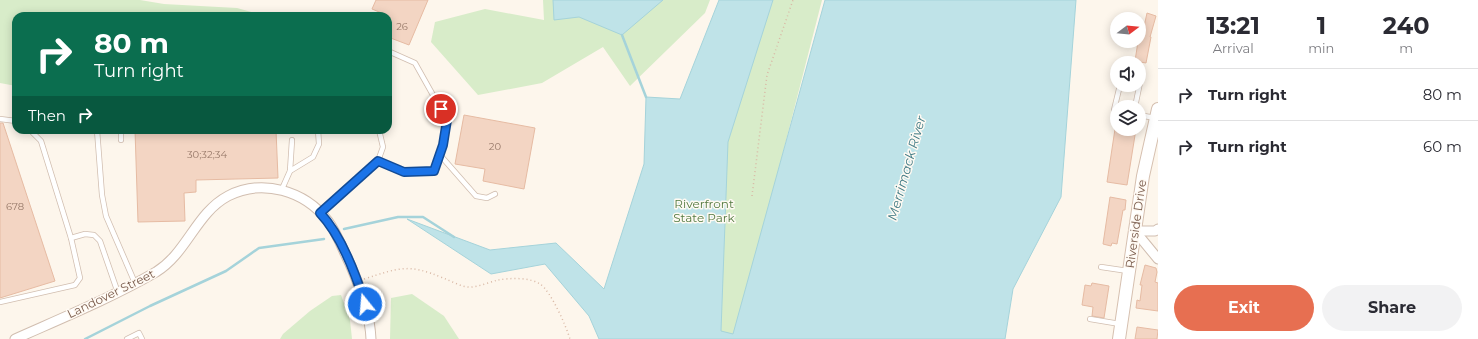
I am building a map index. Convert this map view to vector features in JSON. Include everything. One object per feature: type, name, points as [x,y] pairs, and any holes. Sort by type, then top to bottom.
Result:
[{"type":"main road","name":"Riverside Drive","points":[[1119,339],[1143,176],[1157,114]]},
{"type":"street","name":"Landover Street","points":[[14,339],[118,293],[158,271],[174,257],[184,245],[197,224],[215,204],[229,195],[260,187],[282,189],[297,196],[315,207],[328,221],[358,281],[365,304],[371,339]]},
{"type":"street","points":[[1136,231],[1155,231],[1158,229]]},
{"type":"street","points":[[1136,231],[1158,259]]},
{"type":"lane","points":[[378,161],[404,172],[434,171],[440,155],[447,120],[415,63],[392,53]]},
{"type":"lane","points":[[1146,115],[1157,114]]},
{"type":"lane","points":[[0,119],[12,120]]},
{"type":"lane","points":[[0,302],[75,285],[80,278],[72,238],[41,140],[34,134]]},
{"type":"lane","points":[[97,134],[102,195],[106,216],[118,246],[136,283]]},
{"type":"lane","points":[[121,134],[121,140]]},
{"type":"lane","points":[[290,171],[313,157],[319,144],[318,134]]},
{"type":"lane","points":[[320,213],[378,161],[383,147],[380,134]]},
{"type":"lane","points":[[282,189],[290,171],[292,140]]},
{"type":"lane","points":[[440,155],[476,196],[487,198],[495,194]]},
{"type":"lane","points":[[72,238],[85,234],[94,235],[100,241],[118,293]]},
{"type":"lane","points":[[1101,267],[1130,271]]},
{"type":"lane","points":[[1090,319],[1121,324]]},
{"type":"lane","points":[[127,339],[139,333],[142,339]]},
{"type":"path","points":[[752,196],[767,74],[793,0]]},
{"type":"path","points":[[358,281],[390,270],[414,268],[437,275],[462,286],[472,287],[509,279],[530,280],[541,284],[548,292],[563,319],[570,339]]},
{"type":"green space","points":[[0,0],[140,0],[164,4],[237,8],[251,12],[12,12],[12,85],[0,83]]},
{"type":"green space","points":[[543,0],[710,0],[705,13],[630,86],[603,47],[542,83],[478,95],[431,42],[435,22],[485,9],[544,20]]},
{"type":"green space","name":"Riverfront State Park","points":[[725,0],[822,0],[746,297],[732,339],[608,339]]},
{"type":"green space","points":[[412,294],[444,316],[459,339],[390,339],[391,298]]},
{"type":"green space","points":[[341,295],[350,320],[352,339],[280,339],[283,334],[310,311],[332,296]]},
{"type":"water","points":[[553,0],[663,0],[622,35],[579,17],[554,20]]},
{"type":"water","name":"Merrimack River","points":[[719,0],[773,0],[728,142],[721,331],[733,334],[825,0],[1076,0],[1061,197],[1013,289],[1005,339],[599,339],[589,316],[545,264],[491,274],[407,219],[490,250],[556,243],[604,289],[644,164],[646,97],[680,99]]},
{"type":"building","points":[[376,0],[428,0],[409,45],[392,39],[392,12],[379,12],[372,9]]},
{"type":"building","points":[[1147,13],[1156,16],[1150,37],[1146,63],[1146,56],[1136,56],[1137,48],[1146,48]]},
{"type":"building","points":[[464,115],[535,128],[524,189],[483,181],[485,169],[455,164]]},
{"type":"building","points":[[0,123],[3,123],[55,281],[0,298]]},
{"type":"building","points":[[135,134],[276,134],[278,178],[196,180],[196,192],[184,193],[185,221],[138,222]]},
{"type":"building","points":[[1114,136],[1135,136],[1127,185],[1107,182]]},
{"type":"building","points":[[1110,197],[1126,200],[1117,244],[1112,243],[1111,246],[1103,244]]},
{"type":"building","points":[[1145,265],[1156,268],[1157,272],[1155,282],[1158,283],[1158,311],[1136,308],[1137,300],[1140,301],[1142,285],[1140,285]]},
{"type":"building","points":[[1092,283],[1109,286],[1104,318],[1092,316],[1093,307],[1082,305],[1085,285],[1091,286]]},
{"type":"building","points":[[1137,327],[1158,330],[1157,339],[1135,339]]},
{"type":"waterway","points":[[622,35],[646,97]]},
{"type":"waterway","points":[[344,229],[398,217],[423,217],[454,237]]},
{"type":"waterway","points":[[85,339],[150,306],[226,271],[259,248],[324,239]]},
{"type":"route","points":[[365,304],[358,281],[339,241],[328,221],[320,213],[378,161],[404,172],[434,171],[443,145],[447,120],[441,109]]}]
